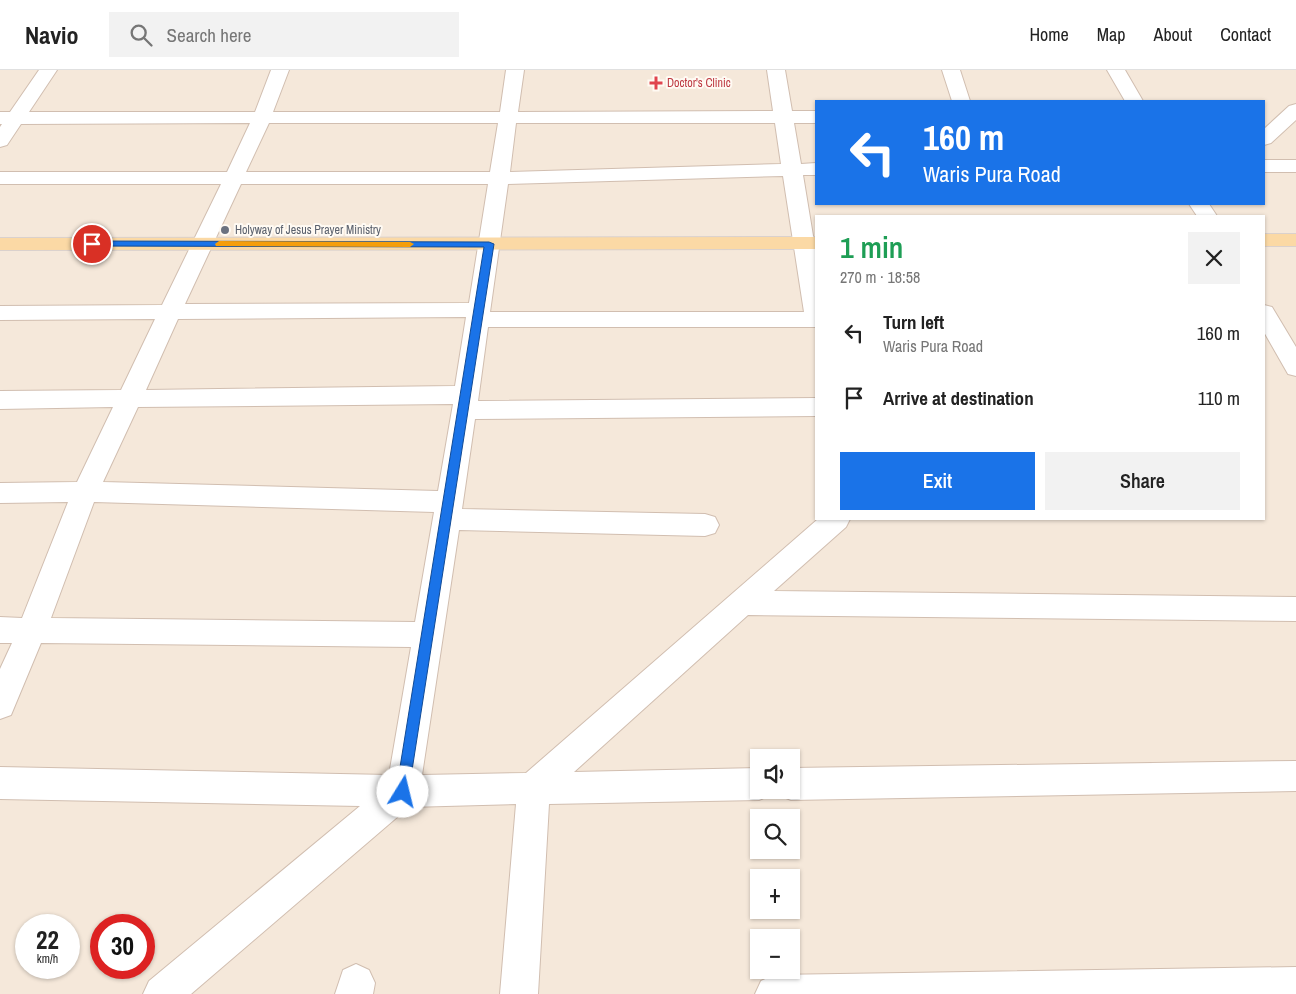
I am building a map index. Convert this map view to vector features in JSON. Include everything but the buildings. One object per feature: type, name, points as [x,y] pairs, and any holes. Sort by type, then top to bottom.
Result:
[{"type":"main road","points":[[1265,240],[1296,240]]},
{"type":"main road","points":[[0,244],[810,243]]},
{"type":"street","points":[[0,141],[8,118],[48,70]]},
{"type":"street","points":[[0,705],[32,630],[85,492],[262,118],[280,70]]},
{"type":"street","points":[[162,994],[403,792],[478,315],[498,244],[499,178],[515,70]]},
{"type":"street","points":[[776,70],[792,169],[810,243],[815,307]]},
{"type":"street","points":[[951,70],[961,100]]},
{"type":"street","points":[[1116,70],[1133,100]]},
{"type":"street","points":[[1265,138],[1294,114]]},
{"type":"street","points":[[8,118],[815,118]]},
{"type":"street","points":[[1265,166],[1296,166]]},
{"type":"street","points":[[0,178],[499,178],[815,169]]},
{"type":"street","points":[[0,313],[170,312],[815,320]]},
{"type":"street","points":[[1265,314],[1296,368]]},
{"type":"street","points":[[0,400],[129,399],[815,407]]},
{"type":"street","points":[[0,493],[85,492],[705,525]]},
{"type":"street","points":[[519,994],[534,787],[835,520]]},
{"type":"street","points":[[741,603],[1296,609]]},
{"type":"street","points":[[0,630],[428,635]]},
{"type":"street","points":[[800,784],[1296,776]]},
{"type":"street","points":[[0,782],[403,792],[534,787],[750,784]]},
{"type":"street","points":[[774,994],[1296,986]]},
{"type":"shaded area","points":[[0,70],[1296,70],[1296,994],[0,994]]},
{"type":"slow traffic","points":[[219,244],[410,244]]},
{"type":"place","name":"Doctor's Clinic","points":[[656,83]]},
{"type":"place","name":"Holyway of Jesus Prayer Ministry","points":[[225,230]]},
{"type":"route","points":[[92,244],[489,244],[403,792]]}]
